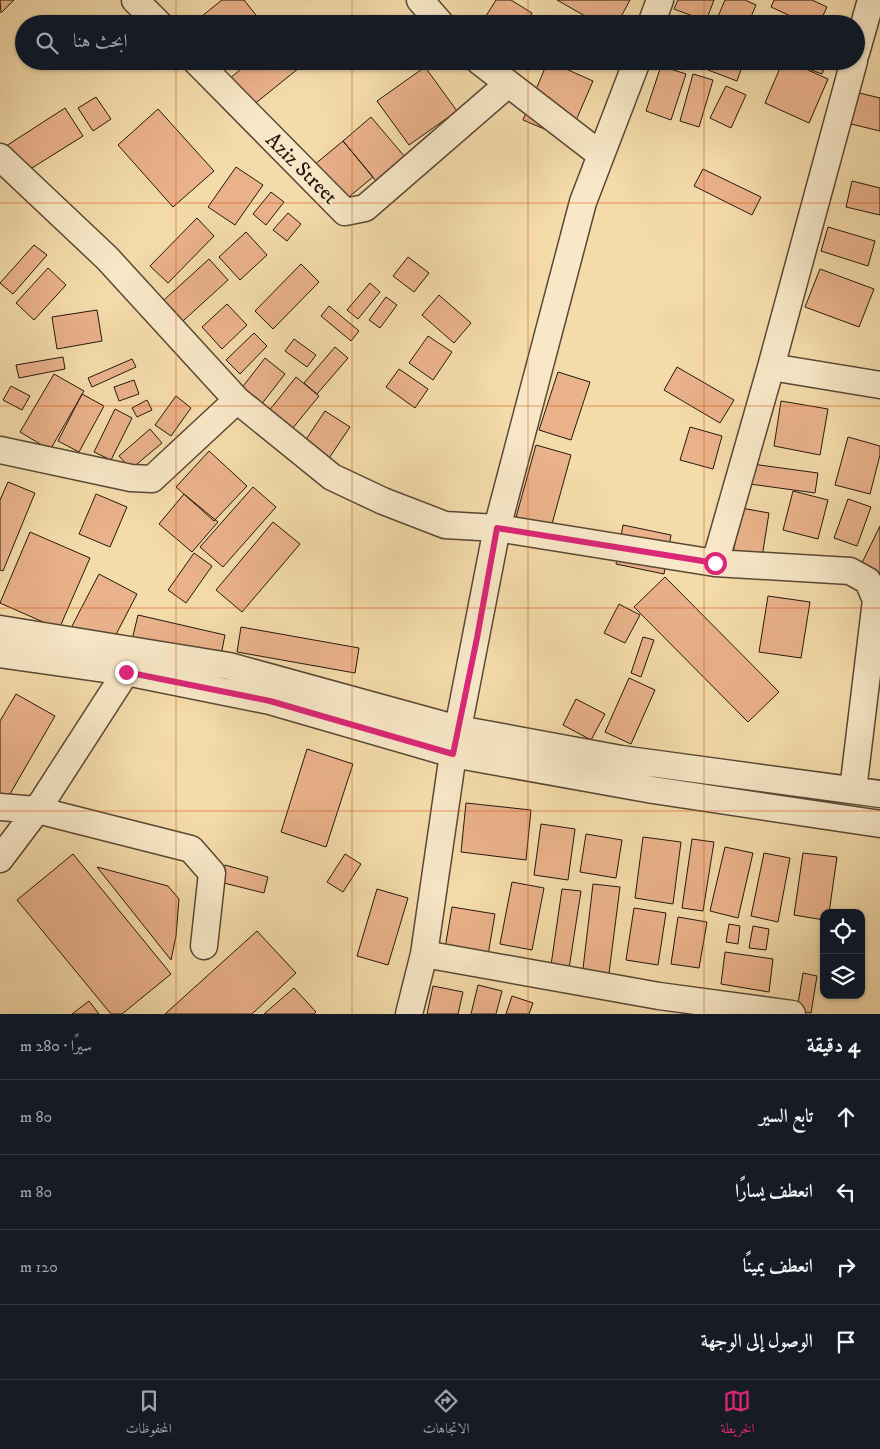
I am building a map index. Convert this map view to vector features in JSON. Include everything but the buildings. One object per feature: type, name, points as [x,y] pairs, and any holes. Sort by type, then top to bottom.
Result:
[{"type":"street","points":[[135,0],[150,15]]},
{"type":"street","points":[[420,0],[433,15]]},
{"type":"street","points":[[654,15],[660,0]]},
{"type":"street","points":[[865,21],[871,0]]},
{"type":"street","name":"Aziz Street","points":[[205,70],[345,212],[365,208],[508,84]]},
{"type":"street","points":[[490,70],[601,155]]},
{"type":"street","points":[[409,1014],[424,954],[453,754],[497,528],[583,202],[634,70]]},
{"type":"street","points":[[715,563],[771,367],[852,70]]},
{"type":"street","points":[[0,157],[107,258],[237,400],[332,477],[383,501],[445,525],[497,528],[715,563],[850,571],[868,581],[876,600],[853,790]]},
{"type":"street","points":[[771,367],[880,385]]},
{"type":"street","points":[[0,450],[131,478],[152,479],[237,400]]},
{"type":"street","points":[[0,629],[229,666],[458,729],[621,759],[880,794]]},
{"type":"street","points":[[0,654],[126,672],[270,701],[453,754],[653,790],[880,824]]},
{"type":"street","points":[[0,859],[37,810],[126,672]]},
{"type":"street","points":[[0,807],[37,810],[191,849],[212,873],[204,946]]},
{"type":"street","points":[[424,954],[658,1005],[792,1014]]},
{"type":"route","points":[[126,672],[270,701],[453,754],[497,528],[715,563]]}]
